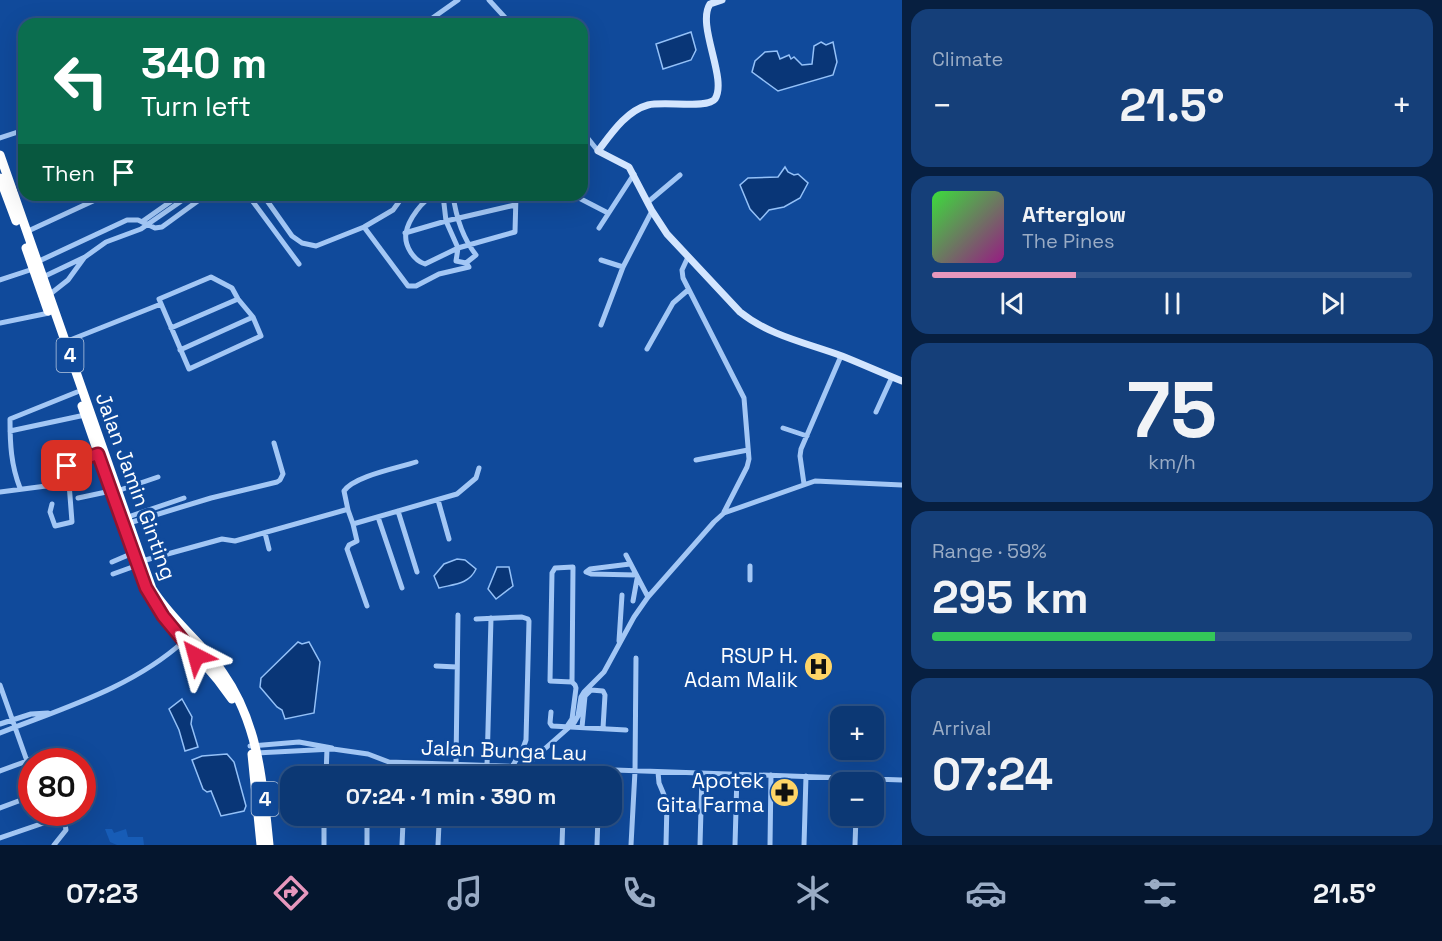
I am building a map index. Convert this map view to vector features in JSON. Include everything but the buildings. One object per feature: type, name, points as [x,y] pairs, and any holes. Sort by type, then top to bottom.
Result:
[{"type":"highway","name":"Jalan Jamin Ginting","points":[[0,155],[26,232],[49,313],[98,454],[114,491]]},
{"type":"highway","name":"Jalan Jamin Ginting","points":[[0,178],[2,194],[35,266],[43,277],[150,596],[229,694],[241,716],[253,749],[261,845]]},
{"type":"highway","name":"Jalan Jamin Ginting","points":[[125,520],[133,553],[160,603],[226,678],[245,711],[265,804],[269,845]]},
{"type":"street","points":[[432,18],[458,0]]},
{"type":"street","points":[[489,0],[506,18]]},
{"type":"street","points":[[598,151],[629,115],[643,107],[676,103],[703,105],[710,104],[716,98],[719,84],[708,31],[707,10],[710,4],[722,0]]},
{"type":"street","points":[[0,138],[18,132]]},
{"type":"street","points":[[588,138],[598,151],[629,167],[667,234],[753,323],[902,381]]},
{"type":"street","points":[[599,228],[634,174]]},
{"type":"street","points":[[648,202],[680,175]]},
{"type":"street","points":[[26,232],[93,201]]},
{"type":"street","points":[[43,277],[85,256],[106,242],[141,229],[146,222],[172,201]]},
{"type":"street","points":[[146,222],[180,201]]},
{"type":"street","points":[[0,280],[35,266],[118,223],[127,220],[146,222],[155,228],[162,226],[197,201]]},
{"type":"street","points":[[253,201],[300,264]]},
{"type":"street","points":[[266,201],[292,236],[302,243],[316,246],[364,227],[393,210],[400,201]]},
{"type":"street","points":[[425,201],[416,211],[405,233],[410,254],[424,264],[458,248],[515,232],[515,201]]},
{"type":"street","points":[[444,201],[446,221],[458,248],[456,261],[466,263],[476,255],[468,246],[457,220],[454,201]]},
{"type":"street","points":[[585,201],[608,213]]},
{"type":"street","points":[[405,233],[515,205]]},
{"type":"street","points":[[601,325],[623,267],[652,211]]},
{"type":"street","points":[[364,227],[408,286],[416,286],[440,274],[469,267],[466,263]]},
{"type":"street","points":[[49,295],[68,280],[85,256]]},
{"type":"street","points":[[525,766],[568,728],[578,716],[581,697],[604,672],[618,644],[648,597],[724,513],[747,467],[744,398],[688,290],[682,273],[688,257]]},
{"type":"street","points":[[601,260],[623,267]]},
{"type":"street","points":[[212,278],[232,288],[253,317],[261,336],[189,369],[161,304],[159,299],[212,278]]},
{"type":"street","points":[[647,349],[673,303],[688,290]]},
{"type":"street","points":[[171,328],[238,299]]},
{"type":"street","points":[[65,342],[161,304]]},
{"type":"street","points":[[0,323],[49,313]]},
{"type":"street","points":[[180,350],[253,317]]},
{"type":"street","points":[[804,484],[800,456],[841,356]]},
{"type":"street","points":[[876,412],[891,377]]},
{"type":"street","points":[[20,488],[12,462],[10,419],[77,392]]},
{"type":"street","points":[[10,431],[85,415]]},
{"type":"street","points":[[783,429],[807,436]]},
{"type":"street","points":[[125,520],[277,482],[282,477],[283,469],[274,443]]},
{"type":"street","points":[[696,460],[748,450]]},
{"type":"street","points":[[52,504],[50,512],[54,525],[72,522],[69,464],[98,454]]},
{"type":"street","points":[[367,606],[347,549],[349,545],[357,541],[344,490],[368,477],[416,462]]},
{"type":"street","points":[[353,524],[460,492],[476,478],[479,468]]},
{"type":"street","points":[[78,498],[114,491],[158,477]]},
{"type":"street","points":[[724,513],[804,484],[824,480],[902,485]]},
{"type":"street","points":[[0,492],[69,483]]},
{"type":"street","points":[[125,520],[184,498]]},
{"type":"street","points":[[438,500],[449,539]]},
{"type":"street","points":[[112,574],[140,563],[222,539],[235,541],[348,510]]},
{"type":"street","points":[[398,511],[417,572]]},
{"type":"street","points":[[378,517],[402,588]]},
{"type":"street","points":[[265,533],[269,549]]},
{"type":"street","points":[[112,562],[133,553]]},
{"type":"street","points":[[626,555],[648,597]]},
{"type":"street","points":[[630,564],[590,569],[586,572],[637,576]]},
{"type":"street","points":[[568,728],[576,688],[572,682],[573,567],[571,566],[555,568],[552,573],[550,681],[572,682]]},
{"type":"street","points":[[750,566],[750,580]]},
{"type":"street","points":[[633,601],[637,576]]},
{"type":"street","points":[[618,644],[622,595]]},
{"type":"street","points":[[456,765],[458,615]]},
{"type":"street","points":[[476,619],[522,617],[529,621],[526,740],[513,766]]},
{"type":"street","points":[[487,766],[491,618]]},
{"type":"street","points":[[0,733],[34,722],[50,713],[106,691],[145,670],[186,643]]},
{"type":"street","points":[[631,845],[635,771],[636,658]]},
{"type":"street","points":[[435,666],[457,667]]},
{"type":"street","points":[[1,689],[22,748]]},
{"type":"street","points":[[582,727],[585,696],[595,690],[605,693],[603,728]]},
{"type":"street","points":[[550,712],[550,725],[568,728],[626,730]]},
{"type":"street","points":[[0,724],[31,714],[50,713]]},
{"type":"street","name":"Jalan Bunga Lau","points":[[253,749],[299,742],[368,754],[388,762],[487,766]]},
{"type":"street","points":[[327,766],[329,748]]},
{"type":"street","points":[[0,771],[18,764]]},
{"type":"street","name":"Jalan Bunga Lau","points":[[622,771],[830,778]]},
{"type":"street","points":[[658,772],[659,783],[667,802],[666,845]]},
{"type":"street","points":[[700,845],[702,774]]},
{"type":"street","points":[[735,845],[737,774]]},
{"type":"street","points":[[770,845],[771,774]]},
{"type":"street","points":[[804,845],[807,776]]},
{"type":"street","name":"Jalan Bunga Lau","points":[[884,779],[902,780]]},
{"type":"street","points":[[0,808],[18,801]]},
{"type":"street","points":[[265,804],[280,804]]},
{"type":"street","points":[[0,838],[32,826]]},
{"type":"street","points":[[54,845],[66,830],[66,826]]},
{"type":"street","points":[[324,845],[325,826]]},
{"type":"street","points":[[367,826],[367,845]]},
{"type":"street","points":[[402,845],[403,826]]},
{"type":"street","points":[[438,826],[438,845]]},
{"type":"street","points":[[562,845],[563,826]]},
{"type":"street","points":[[597,845],[598,826]]},
{"type":"street","points":[[855,845],[856,826]]},
{"type":"shaded area","points":[[691,32],[696,50],[691,60],[663,69],[656,44]]},
{"type":"shaded area","points":[[821,42],[826,45],[833,42],[837,62],[833,75],[778,91],[752,72],[755,61],[765,52],[777,51],[780,59],[789,55],[791,59],[794,57],[802,65],[812,64],[814,46]]},
{"type":"shaded area","points":[[785,167],[788,172],[798,174],[808,183],[800,198],[784,207],[769,210],[760,220],[750,209],[740,185],[748,178],[778,177]]},
{"type":"shaded area","points":[[457,559],[465,560],[476,569],[473,574],[461,583],[439,588],[434,576],[444,564]]},
{"type":"shaded area","points":[[497,567],[509,567],[513,586],[496,599],[488,589]]},
{"type":"shaded area","points":[[298,642],[302,644],[309,642],[320,662],[314,713],[285,719],[282,710],[260,687],[261,678]]},
{"type":"shaded area","points":[[182,699],[192,717],[191,724],[198,747],[185,751],[179,730],[169,709]]},
{"type":"shaded area","points":[[227,754],[234,762],[246,806],[244,811],[221,816],[211,791],[207,792],[203,789],[192,760],[202,756]]},
{"type":"shaded area","points":[[105,829],[112,829],[114,833],[126,829],[128,837],[143,837],[144,845],[117,845],[110,842]]},
{"type":"place","name":"RSUP H. Adam Malik","points":[[819,667]]},
{"type":"place","name":"Apotek Gita Farma","points":[[785,792]]},
{"type":"route","points":[[67,466],[72,462],[98,454],[124,532],[146,588],[163,616],[196,656]]}]
